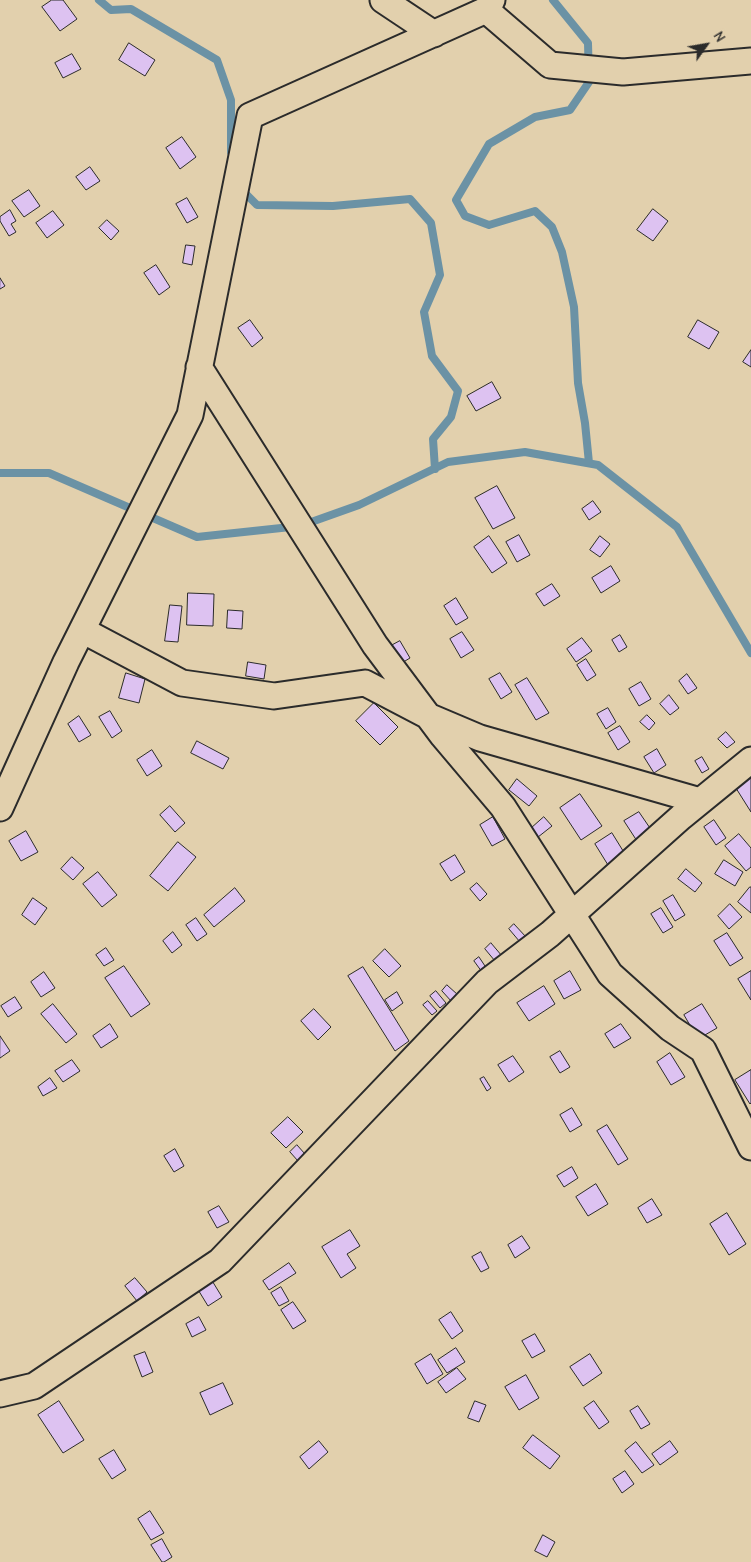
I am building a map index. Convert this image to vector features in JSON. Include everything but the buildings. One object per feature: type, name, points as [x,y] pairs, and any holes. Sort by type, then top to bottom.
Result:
[{"type":"street","points":[[383,0],[434,34]]},
{"type":"street","points":[[0,808],[82,630],[190,415],[250,116],[434,34],[489,5],[550,65],[623,72],[751,61]]},
{"type":"street","points":[[199,367],[375,645],[428,716],[503,807],[570,915],[610,974],[670,1028],[703,1050],[751,1147]]},
{"type":"street","points":[[82,630],[182,683],[274,696],[365,683],[428,716],[489,741],[700,801]]},
{"type":"street","points":[[0,1394],[34,1386],[220,1261],[487,982],[570,915],[700,801],[751,760]]},
{"type":"waterway","points":[[99,0],[111,10],[131,9],[217,60],[231,100],[231,152]]},
{"type":"waterway","points":[[553,0],[588,43],[589,82],[570,110],[535,117],[489,144],[456,200],[465,216],[489,225],[535,211],[552,227],[562,252],[574,307],[578,383],[589,463]]},
{"type":"waterway","points":[[240,188],[257,205],[333,206],[410,199],[431,223],[440,275],[424,312],[432,356],[458,391],[451,417],[433,439],[435,469]]},
{"type":"waterway","points":[[0,473],[49,473],[197,537],[300,526],[359,505],[448,462],[525,452],[598,465],[677,527],[751,653]]}]
